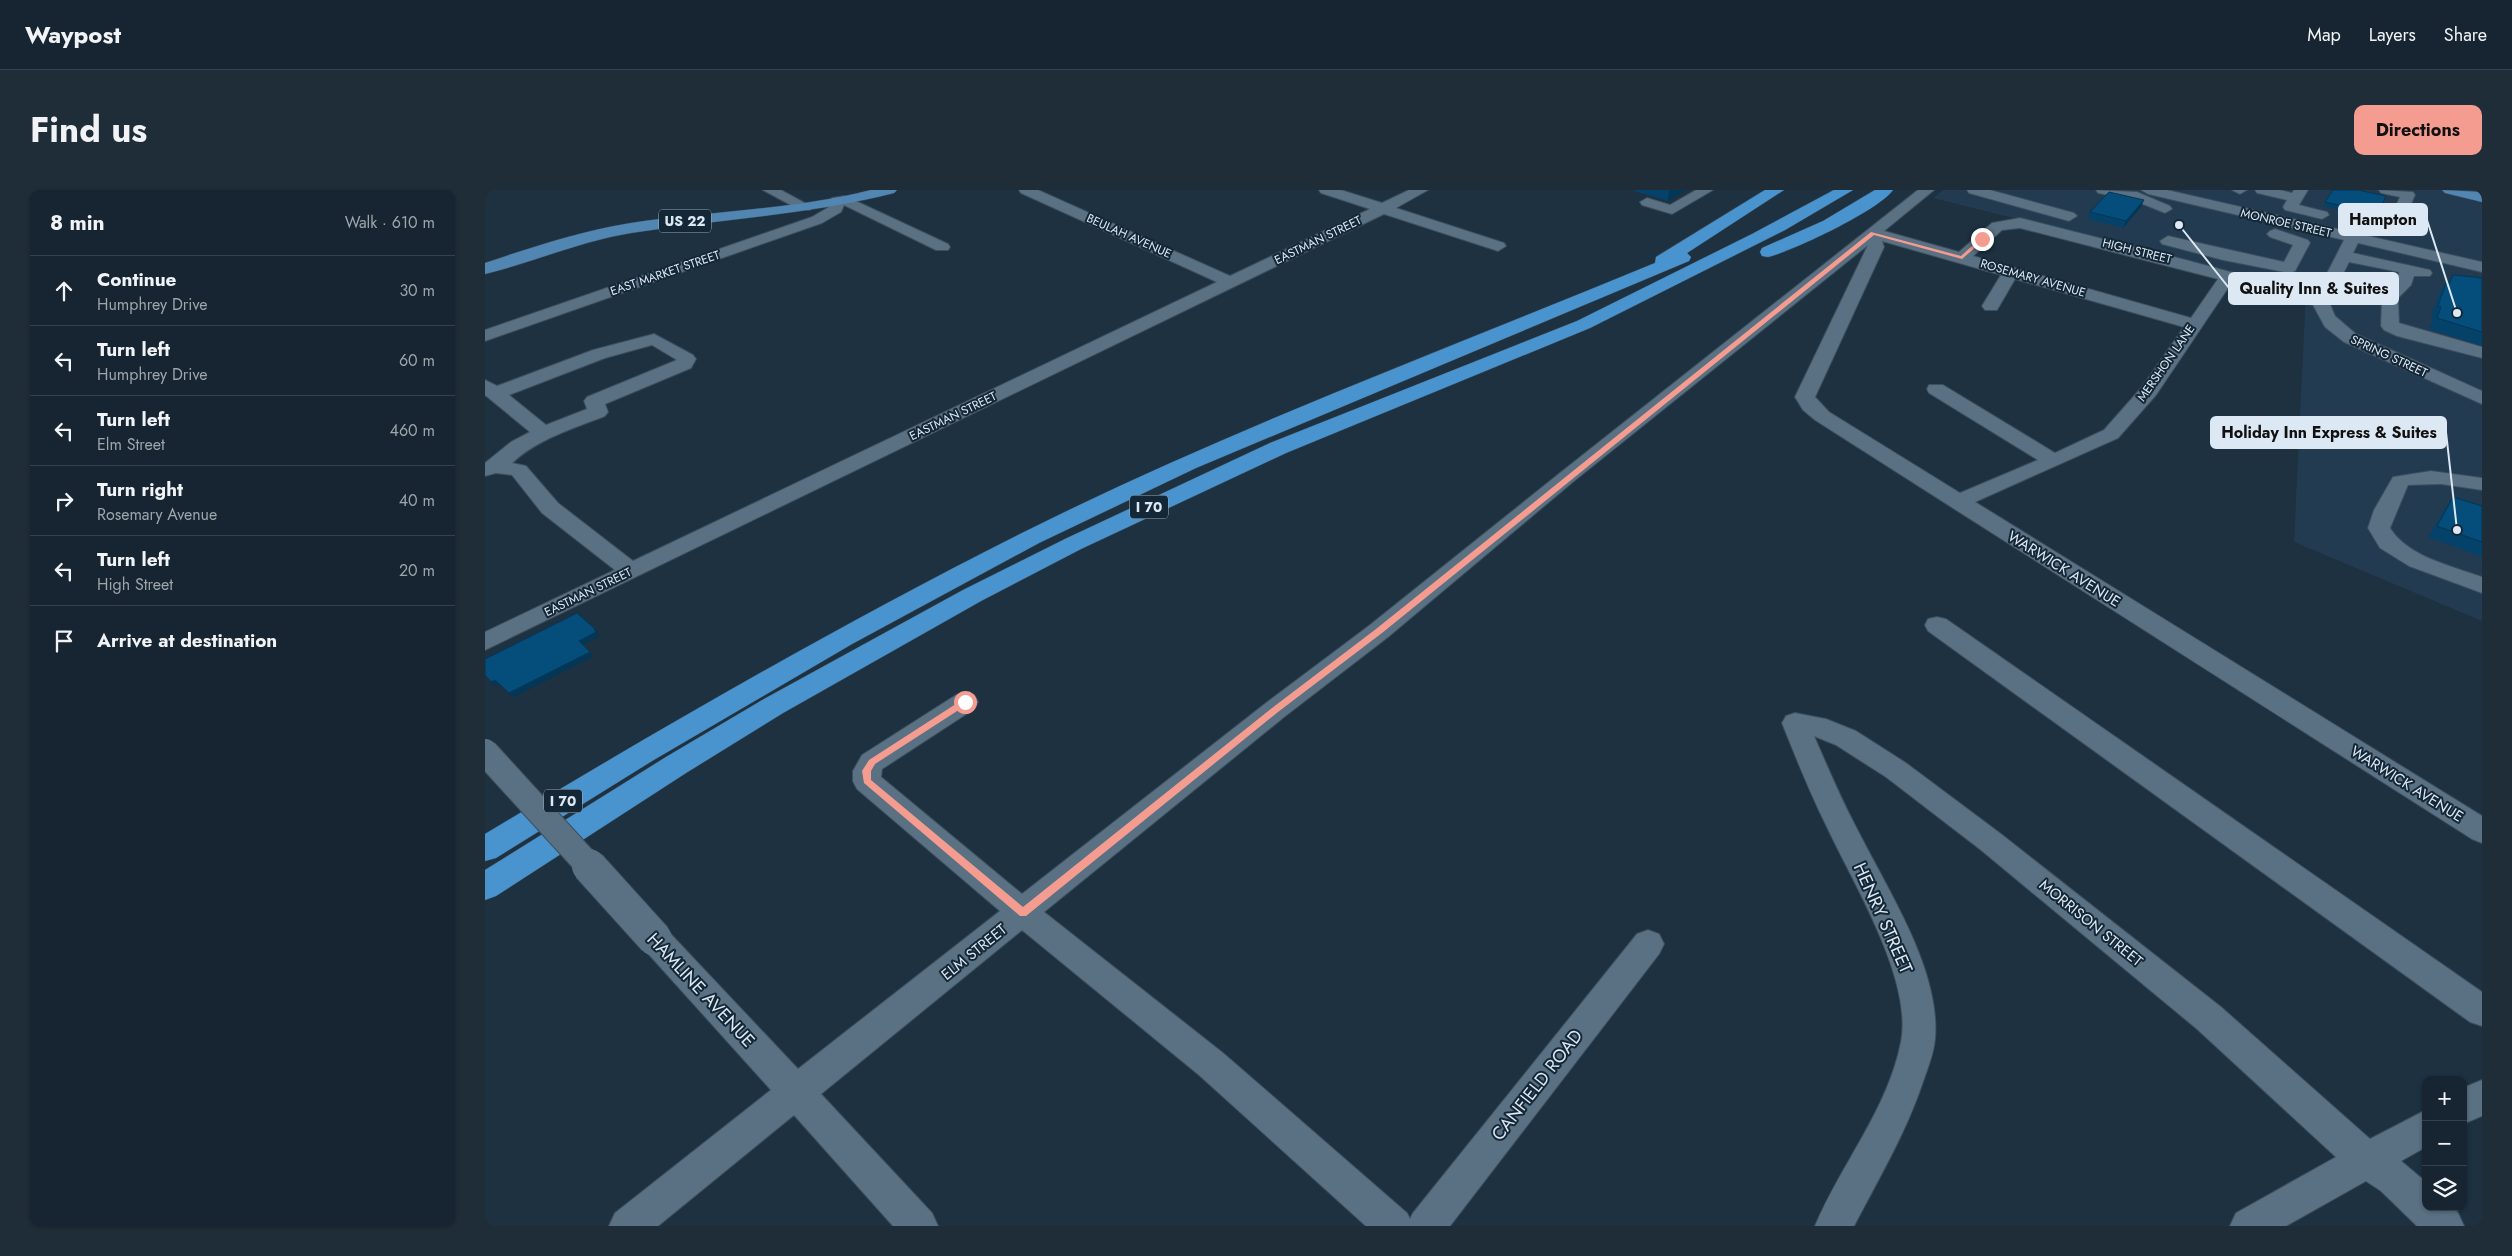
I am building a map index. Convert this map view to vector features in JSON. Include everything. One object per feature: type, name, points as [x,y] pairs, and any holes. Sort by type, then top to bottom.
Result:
[{"type":"highway","points":[[1644,272],[1775,190]]},
{"type":"highway","name":"I 70","points":[[485,849],[642,753],[843,638],[1031,538],[1188,463],[1693,253],[1813,190]]},
{"type":"highway","name":"I 70","points":[[485,887],[687,760],[830,675],[1025,569],[1119,521],[1279,447],[1574,329],[1790,222],[1845,190]]},
{"type":"highway","points":[[1574,329],[1684,288],[1820,230],[1864,205],[1885,190]]},
{"type":"main road","name":"US 22","points":[[485,269],[589,237],[629,228],[805,207],[889,190]]},
{"type":"main road","points":[[2451,190],[2482,197]]},
{"type":"street","points":[[770,190],[805,207]]},
{"type":"street","name":"BEULAH AVENUE","points":[[1026,190],[1231,282]]},
{"type":"street","points":[[1326,190],[1498,246]]},
{"type":"street","name":"EASTMAN STREET","points":[[485,642],[1421,190]]},
{"type":"street","points":[[1647,202],[1672,210],[1706,190]]},
{"type":"street","name":"ELM STREET","points":[[629,1226],[797,1094],[1275,710],[1379,631],[1927,190]]},
{"type":"street","points":[[1974,190],[2087,220]]},
{"type":"street","points":[[2103,190],[2137,196],[2161,208],[2185,214]]},
{"type":"street","name":"MONROE STREET","points":[[2148,190],[2226,209],[2279,228],[2353,238],[2482,268]]},
{"type":"street","points":[[2226,209],[2239,190]]},
{"type":"street","points":[[2262,190],[2298,194],[2290,208],[2392,231],[2408,195],[2386,190]]},
{"type":"street","points":[[2161,208],[2177,197]]},
{"type":"street","points":[[841,200],[942,247]]},
{"type":"street","name":"EAST MARKET STREET","points":[[485,336],[817,220],[836,209],[841,200]]},
{"type":"street","name":"HIGH STREET","points":[[1962,258],[1997,226],[2020,223],[2228,276],[2321,302]]},
{"type":"street","points":[[2149,236],[2223,255],[2289,268],[2302,243],[2279,228],[2239,226]]},
{"type":"street","name":"ROSEMARY AVENUE","points":[[1873,233],[2193,324]]},
{"type":"street","name":"WARWICK AVENUE","points":[[1873,233],[1876,247],[1805,397],[1810,406],[1822,416],[2482,831]]},
{"type":"street","points":[[2321,302],[2353,238]]},
{"type":"street","points":[[2344,256],[2438,275]]},
{"type":"street","points":[[2407,270],[2405,282],[2390,297],[2390,326],[2403,332],[2482,353]]},
{"type":"street","points":[[1991,306],[2011,272]]},
{"type":"street","name":"MERSHON LANE","points":[[1958,502],[2086,447],[2111,434],[2149,390],[2228,276]]},
{"type":"street","name":"SPRING STREET","points":[[2321,302],[2323,311],[2332,325],[2350,338],[2482,398]]},
{"type":"street","points":[[490,390],[599,354],[655,339],[687,358],[684,364],[594,401],[598,412],[544,433],[518,446],[490,469]]},
{"type":"street","points":[[1936,389],[2054,461]]},
{"type":"street","points":[[490,390],[544,433]]},
{"type":"street","points":[[490,469],[519,470],[550,508],[631,571]]},
{"type":"street","points":[[2482,484],[2459,479],[2419,476],[2400,481],[2385,510],[2379,528],[2389,543],[2417,561],[2482,586]]},
{"type":"street","points":[[1937,625],[2093,738],[2482,1011]]},
{"type":"street","points":[[965,702],[872,762],[867,771],[867,781],[1023,913],[1211,1064],[1394,1226]]},
{"type":"street","name":"MORRISON STREET","points":[[1795,723],[1826,729],[1846,738],[1895,770],[1991,842],[2209,1018],[2365,1159],[2394,1178],[2445,1226]]},
{"type":"street","name":"HENRY STREET","points":[[1795,723],[1836,816],[1902,953],[1919,1012],[1918,1040],[1904,1086],[1891,1119],[1834,1226]]},
{"type":"street","name":"HAMLINE AVENUE","points":[[485,752],[919,1226]]},
{"type":"street","name":"CANFIELD ROAD","points":[[1426,1226],[1648,944]]},
{"type":"street","points":[[2467,1105],[2482,1097]]},
{"type":"street","points":[[2249,1226],[2365,1159],[2422,1129]]},
{"type":"shaded area","points":[[1943,190],[2482,190],[2482,621],[2294,542],[2306,291],[1933,198]]},
{"type":"building","points":[[2333,190],[2358,190],[2386,196],[2378,214],[2325,202]]},
{"type":"building","points":[[2109,192],[2144,200],[2126,221],[2090,212]]},
{"type":"building","points":[[2453,275],[2482,278],[2482,332],[2437,318],[2441,307],[2438,306],[2446,283],[2449,284]]},
{"type":"building","points":[[2453,497],[2482,506],[2482,542],[2437,526]]},
{"type":"building","points":[[577,613],[596,632],[579,641],[590,652],[509,693],[495,680],[491,682],[485,675],[485,659]]},
{"type":"place","name":"Quality Inn & Suites","points":[[2179,225]]},
{"type":"place","name":"Hampton","points":[[2457,313]]},
{"type":"place","name":"Holiday Inn Express & Suites","points":[[2457,530]]},
{"type":"route","points":[[965,702],[872,762],[867,771],[867,781],[1023,913],[1275,710],[1379,631],[1567,477],[1659,406],[1873,233],[1962,258],[1982,239]]}]
